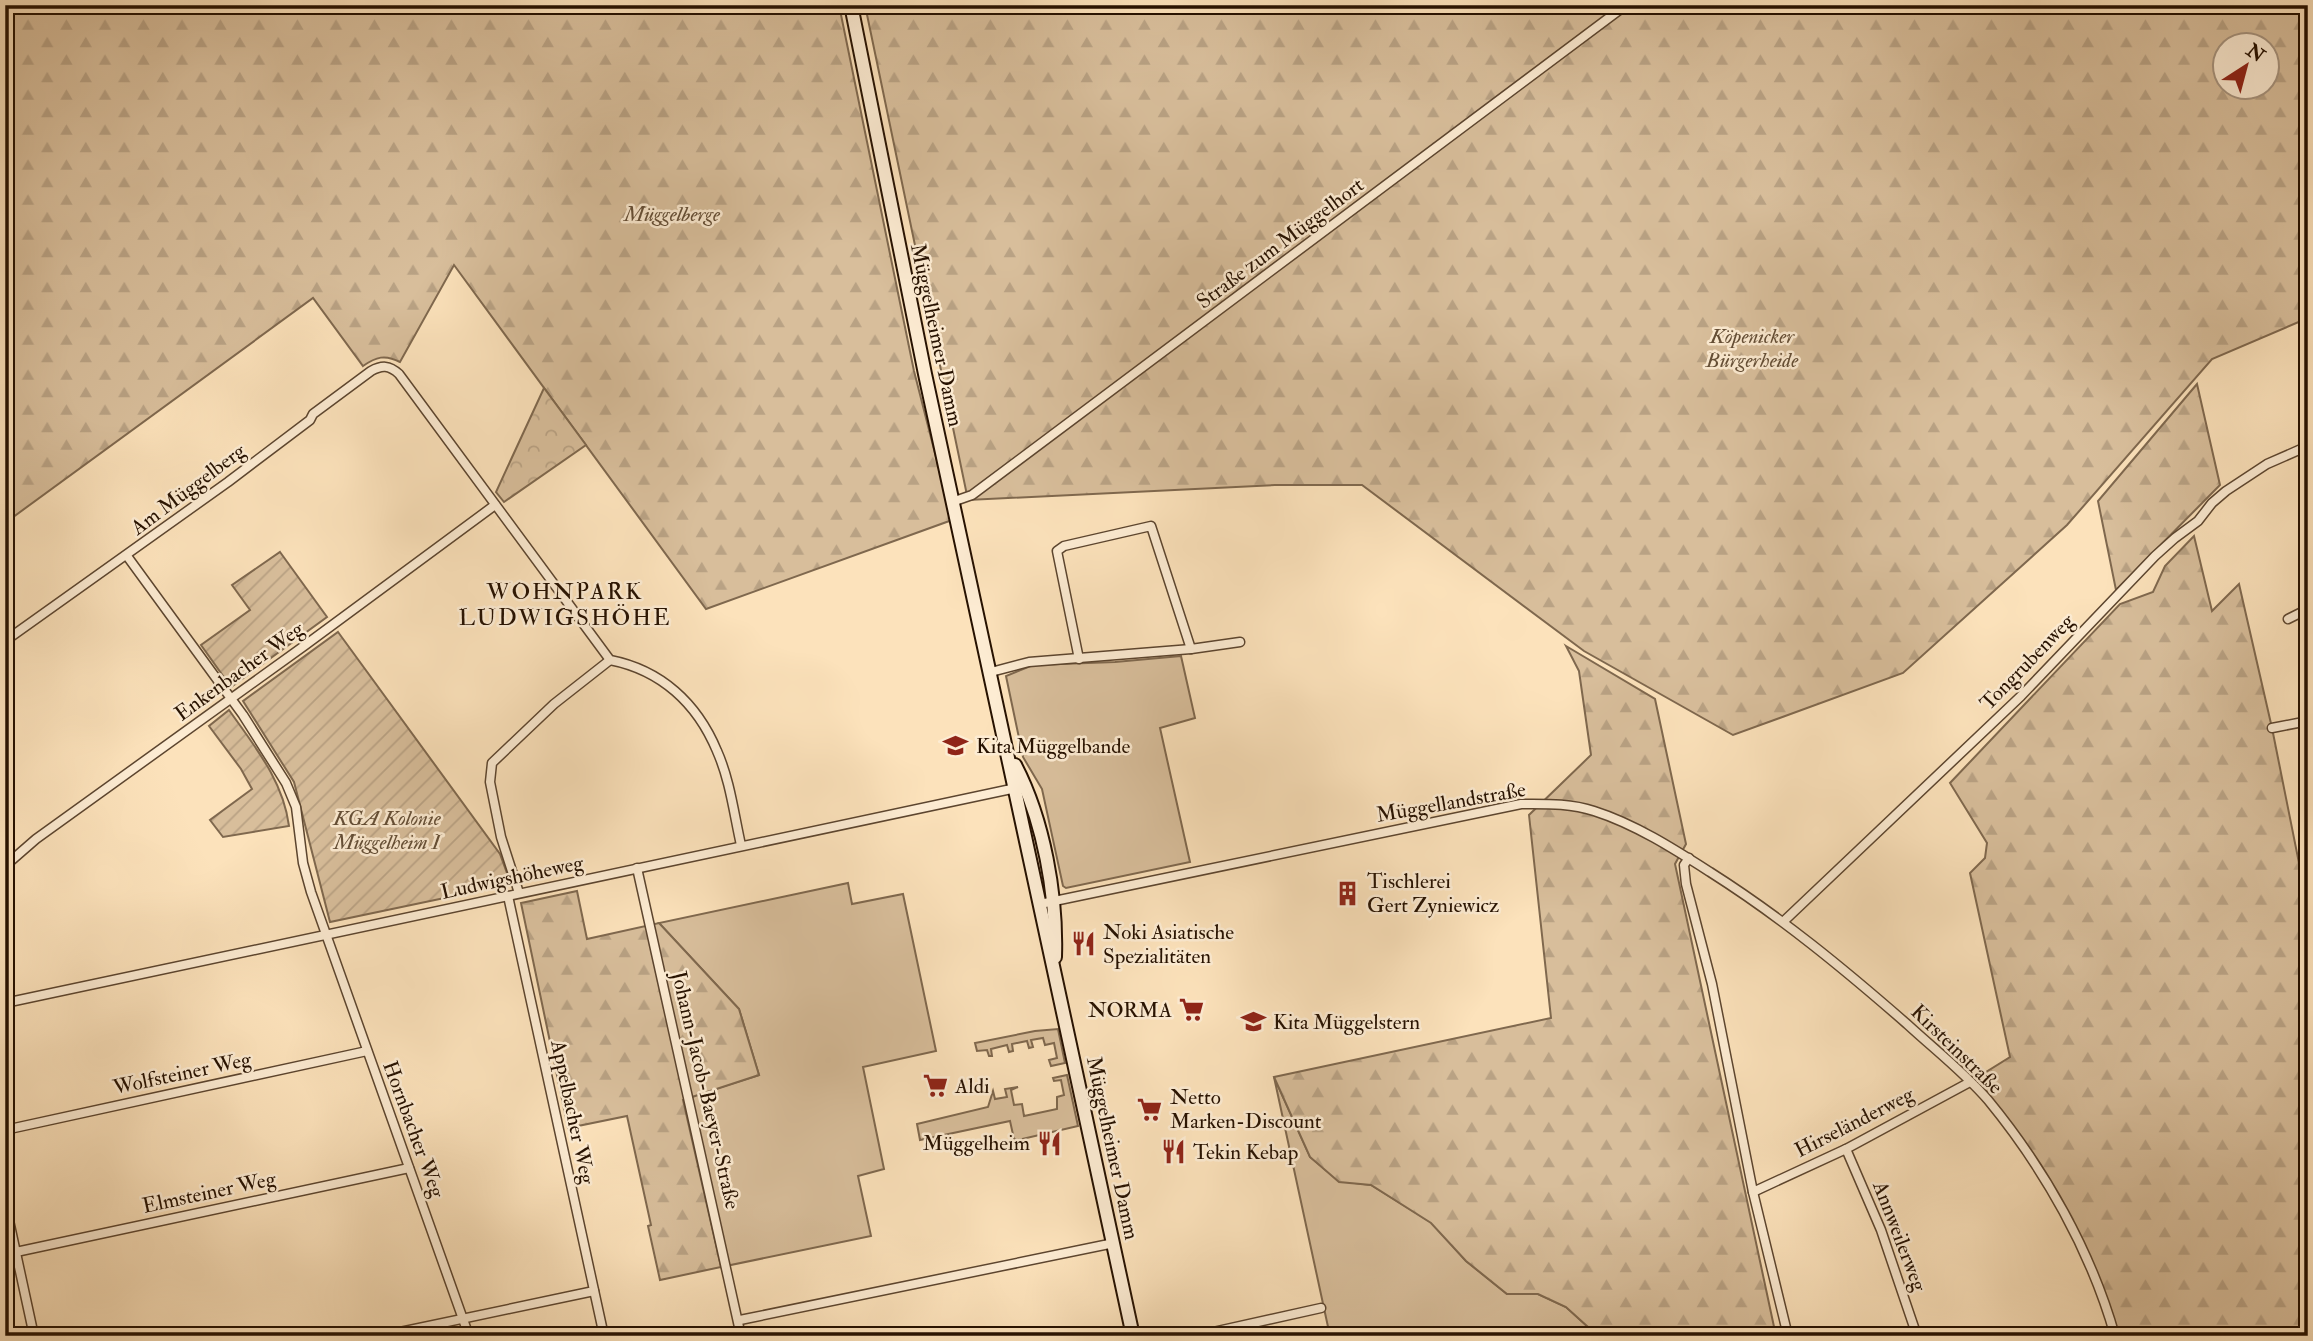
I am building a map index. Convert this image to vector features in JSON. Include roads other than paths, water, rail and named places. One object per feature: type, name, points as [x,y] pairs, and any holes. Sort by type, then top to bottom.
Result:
[{"type":"main road","name":"Müggelheimer Damm","points":[[851,5],[953,502],[1008,752],[1020,787],[1040,904],[1133,1336]]},
{"type":"main road","name":"Müggelheimer Damm","points":[[1020,787],[1034,807],[1054,901],[1057,933],[1055,968]]},
{"type":"street","name":"Straße zum Müggelhort","points":[[953,502],[972,495],[1004,472],[1626,5]]},
{"type":"street","name":"Am Müggelberg","points":[[5,641],[127,556],[310,420],[313,414],[381,366],[389,367],[399,374],[495,505]]},
{"type":"street","name":"Tongrubenweg","points":[[1784,922],[2021,696],[2147,564],[2198,521],[2211,503],[2267,464],[2308,446]]},
{"type":"street","points":[[495,505],[610,660],[645,669],[658,677],[680,696],[695,715],[717,750],[741,845]]},
{"type":"street","name":"Enkenbacher Weg","points":[[5,866],[36,839],[495,505]]},
{"type":"street","points":[[1079,660],[1057,551],[1064,546],[1151,526],[1191,649]]},
{"type":"street","name":"Hornbacher Weg","points":[[127,556],[231,698],[292,796],[306,879],[469,1336]]},
{"type":"street","points":[[2288,619],[2308,609]]},
{"type":"street","points":[[991,672],[1029,662],[1079,660],[1240,642]]},
{"type":"street","points":[[519,893],[501,837],[490,782],[492,763],[554,704],[610,660]]},
{"type":"street","points":[[2272,728],[2308,721]]},
{"type":"street","name":"Ludwigshöheweg","points":[[5,1003],[1020,787]]},
{"type":"street","name":"Müggellandstraße","points":[[1040,904],[1521,804],[1571,805],[1592,810],[1621,821],[1689,858]]},
{"type":"street","points":[[1689,858],[1684,865],[1686,884],[1712,984],[1753,1192],[1788,1336]]},
{"type":"street","name":"Kirsteinstraße","points":[[1689,858],[1784,922],[1880,1001],[1987,1100],[2069,1222],[2097,1278],[2115,1336]]},
{"type":"street","name":"Johann-Jacob-Baeyer-Straße","points":[[637,868],[740,1320],[741,1336]]},
{"type":"street","name":"Appelbacher Weg","points":[[508,896],[604,1336]]},
{"type":"street","name":"Wolfsteiner Weg","points":[[5,1130],[368,1051]]},
{"type":"street","name":"Hirseländerweg","points":[[1753,1192],[1846,1149],[1970,1082]]},
{"type":"street","name":"Annweilerweg","points":[[1846,1149],[1881,1230],[1917,1336]]},
{"type":"street","name":"Elmsteiner Weg","points":[[16,1252],[409,1168]]},
{"type":"street","points":[[5,1202],[34,1336]]},
{"type":"street","points":[[740,1320],[1114,1243]]},
{"type":"street","points":[[381,1336],[594,1291]]},
{"type":"street","points":[[1195,1336],[1321,1308]]},
{"type":"place","name":"Kita Müggelbande","points":[[956,746]]},
{"type":"place","name":"Tischlerei Gert Zyniewicz","points":[[1347,893]]},
{"type":"place","name":"Noki Asiatische Spezialitäten","points":[[1083,944]]},
{"type":"place","name":"NORMA","points":[[1192,1010]]},
{"type":"place","name":"Kita Müggelstern","points":[[1253,1022]]},
{"type":"place","name":"Aldi","points":[[935,1086]]},
{"type":"place","name":"Netto Marken-Discount","points":[[1150,1109]]},
{"type":"place","name":"Müggelheim","points":[[1050,1143]]},
{"type":"place","name":"Tekin Kebap","points":[[1173,1152]]},
{"type":"district","name":"WOHNPARK LUDWIGSHÖHE","points":[[565,604]]},
{"type":"park label","name":"Müggelberge","points":[[672,214]]},
{"type":"park label","name":"Köpenicker Bürgerheide","points":[[1752,348]]},
{"type":"park label","name":"KGA Kolonie Müggelheim I","points":[[387,830]]}]
